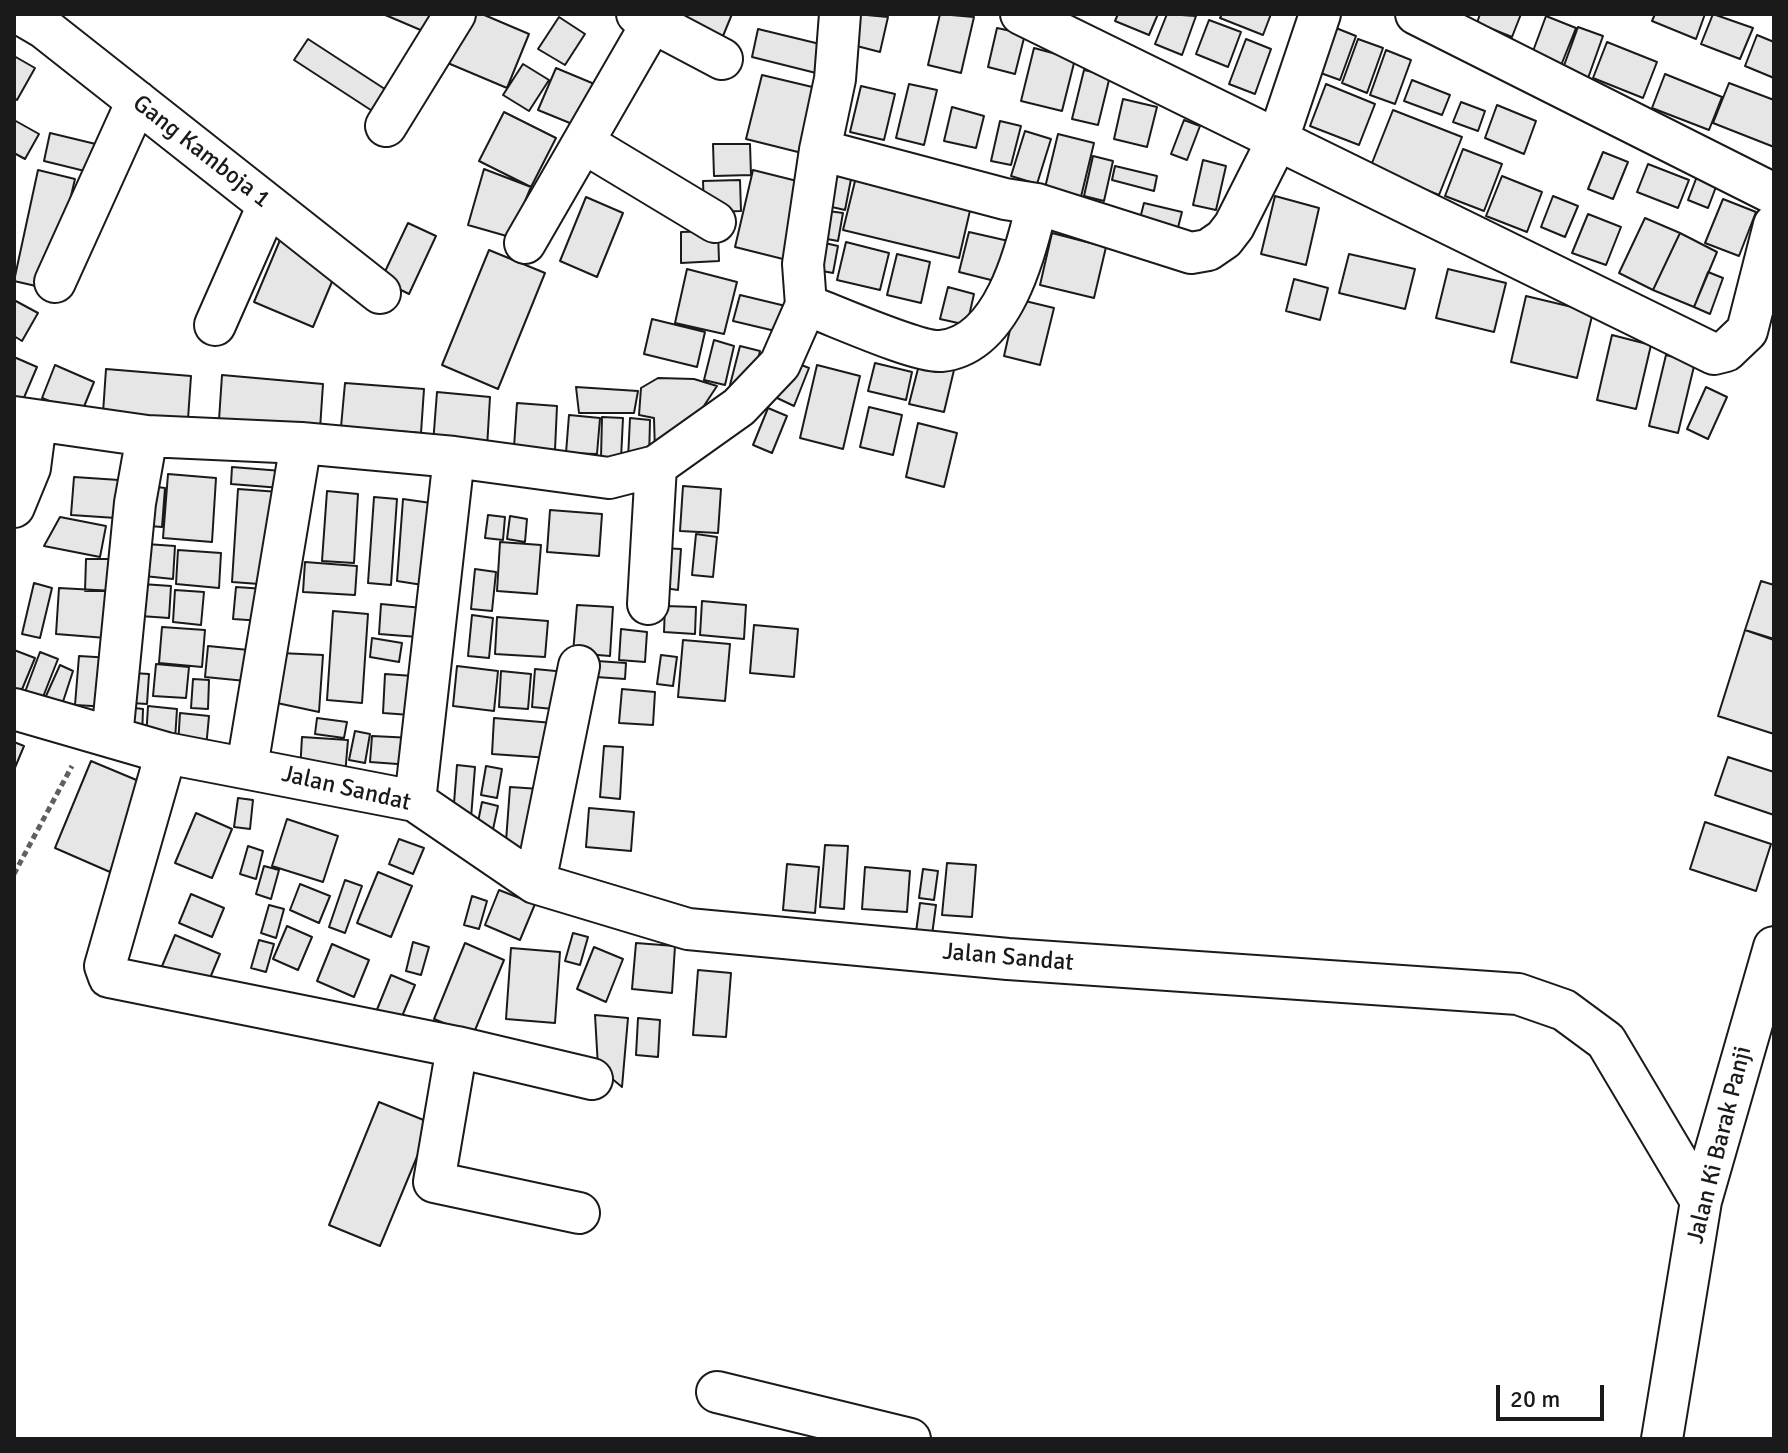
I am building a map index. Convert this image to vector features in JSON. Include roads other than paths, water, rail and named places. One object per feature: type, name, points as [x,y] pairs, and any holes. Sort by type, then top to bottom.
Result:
[{"type":"street","name":"Gang Kamboja 1","points":[[20,14],[44,28],[380,293]]},
{"type":"street","points":[[386,126],[455,14]]},
{"type":"street","points":[[14,507],[30,468],[25,419],[147,436],[301,443],[454,457],[609,478],[636,474],[656,466],[739,407],[780,364],[806,305],[803,264],[820,150],[835,79],[840,14]]},
{"type":"street","points":[[1021,14],[1714,354],[1726,351],[1747,331],[1774,225]]},
{"type":"street","points":[[820,150],[1005,199],[1037,204],[1191,253],[1208,250],[1224,239],[1234,226],[1278,139],[1320,14]]},
{"type":"street","points":[[1416,14],[1774,194]]},
{"type":"street","points":[[525,243],[584,143],[644,18],[722,59]]},
{"type":"street","points":[[55,282],[137,101]]},
{"type":"street","points":[[584,143],[715,222]]},
{"type":"street","points":[[806,305],[920,347],[940,351],[957,346],[980,334],[1000,308],[1023,262],[1037,204]]},
{"type":"street","points":[[215,325],[268,205]]},
{"type":"street","points":[[102,734],[147,436]]},
{"type":"street","points":[[247,767],[301,443]]},
{"type":"street","points":[[415,801],[454,457]]},
{"type":"street","points":[[648,604],[656,466]]},
{"type":"street","points":[[535,883],[579,666]]},
{"type":"street","name":"Jalan Sandat","points":[[14,709],[166,753],[415,801],[535,883],[688,929],[1008,959],[1518,994],[1564,1010],[1606,1041],[1701,1201]]},
{"type":"street","points":[[166,753],[105,966],[109,977],[457,1047],[592,1079]]},
{"type":"street","name":"Jalan Ki Barak Panji","points":[[1662,1439],[1701,1201],[1774,947]]},
{"type":"street","points":[[457,1047],[434,1182],[579,1213]]},
{"type":"street","points":[[717,1392],[796,1426],[910,1439]]}]
